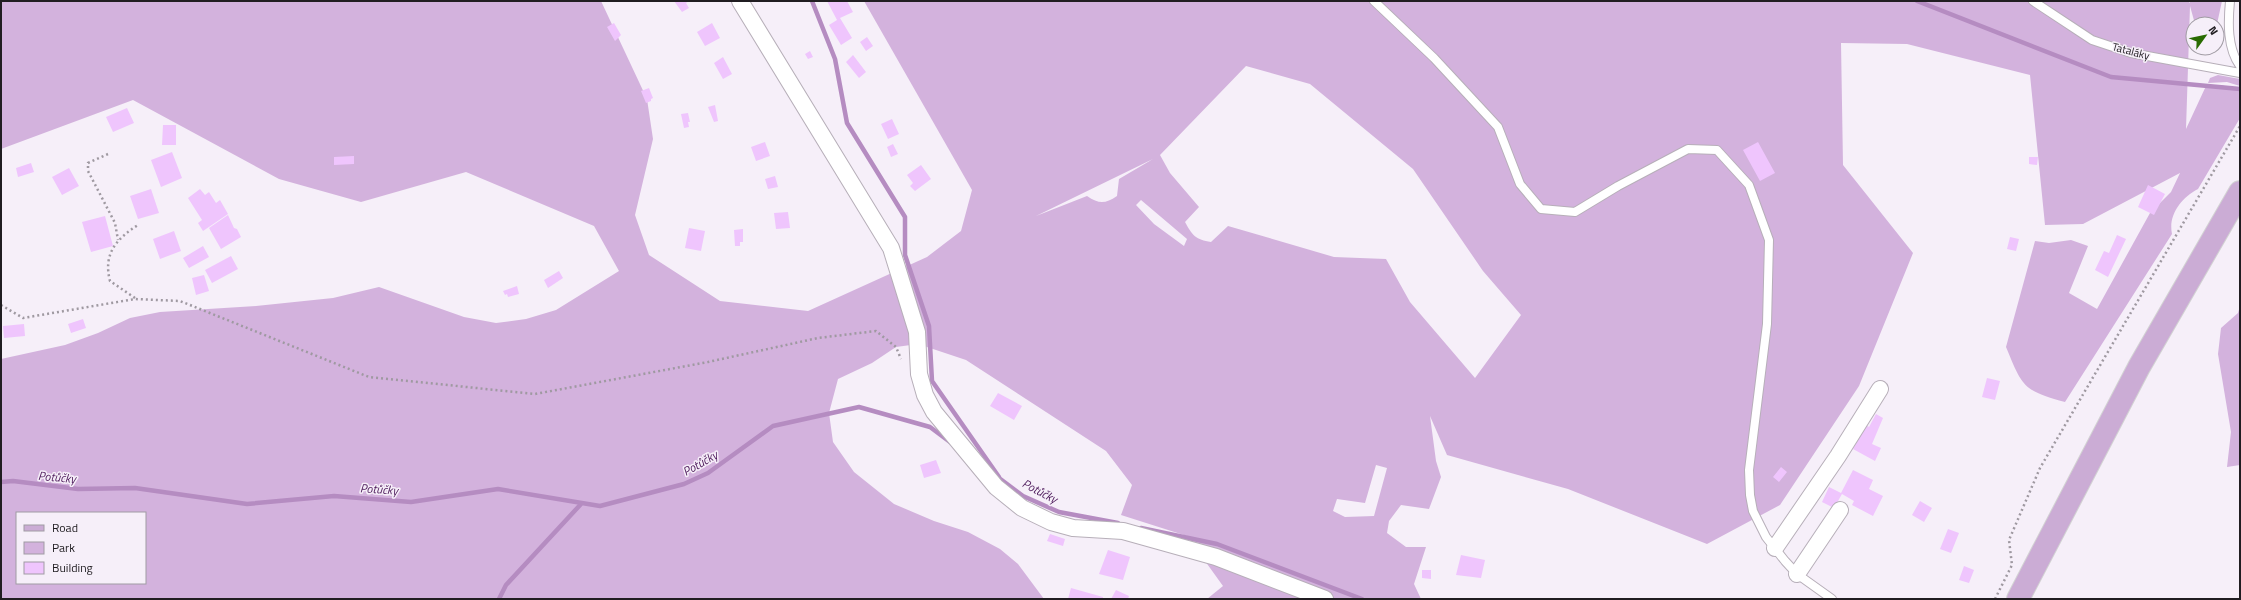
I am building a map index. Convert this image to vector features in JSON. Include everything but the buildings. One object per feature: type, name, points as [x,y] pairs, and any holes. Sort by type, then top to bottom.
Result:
[{"type":"main road","points":[[2018,599],[2139,367],[2240,192]]},
{"type":"street","points":[[740,1],[891,248],[917,332],[919,374],[925,395],[934,412],[982,472],[996,487],[1022,508],[1051,522],[1073,528],[1123,531],[1216,556],[1325,599]]},
{"type":"street","points":[[1774,548],[1838,456],[1880,389]]},
{"type":"street","points":[[1797,574],[1840,510]]},
{"type":"lane","points":[[1374,1],[1434,58],[1498,127],[1520,184],[1541,209],[1575,212],[1618,186],[1688,149],[1717,150],[1749,185],[1769,240],[1767,324],[1749,470],[1750,495],[1759,524],[1774,548],[1797,574],[1832,599]]},
{"type":"lane","name":"Tataláky","points":[[2033,1],[2092,40],[2131,53],[2240,73]]},
{"type":"lane","points":[[2230,1],[2230,36],[2232,49],[2240,66]]},
{"type":"path","points":[[1995,599],[2012,565],[2009,540],[2040,468],[2240,126]]},
{"type":"path","points":[[108,154],[88,163],[88,171],[115,223],[118,240]]},
{"type":"path","points":[[135,299],[110,281],[107,260],[118,240],[138,225]]},
{"type":"path","points":[[1,305],[23,318],[135,299],[180,301],[369,377],[535,394],[708,362],[818,338],[876,331],[896,346],[902,361]]},
{"type":"green space","points":[[1,1],[601,1],[647,99],[653,139],[635,215],[649,255],[720,301],[808,311],[927,257],[961,231],[972,190],[864,1],[2188,1],[2190,3],[2190,1],[2222,1],[2219,16],[2193,16],[2190,6],[2190,16],[2185,16],[2185,56],[2188,56],[2186,129],[2206,86],[2221,85],[2240,90],[2240,118],[2198,189],[2186,197],[2177,208],[2172,220],[2172,234],[2065,402],[2040,394],[2026,385],[2016,371],[2006,347],[2035,241],[2049,243],[2071,240],[2088,246],[2069,293],[2097,309],[2150,213],[2171,192],[2180,173],[2083,224],[2045,225],[2030,75],[1907,44],[1841,43],[1843,165],[1913,253],[1859,386],[1780,505],[1707,544],[1568,489],[1447,455],[1430,416],[1436,461],[1441,477],[1429,509],[1401,505],[1389,521],[1387,533],[1406,547],[1426,547],[1414,584],[1421,599],[1207,599],[1223,586],[1187,536],[1121,515],[1132,485],[1106,451],[966,360],[918,344],[896,347],[872,363],[838,379],[829,413],[833,442],[854,472],[894,504],[934,521],[968,532],[1000,549],[1018,564],[1044,599],[1,599],[1,359],[65,345],[98,333],[130,318],[160,312],[256,306],[333,298],[379,287],[464,317],[496,323],[526,319],[556,310],[619,271],[594,226],[466,172],[361,202],[279,179],[133,100],[1,149]],"holes":[[[1246,66],[1310,84],[1413,169],[1483,271],[1521,315],[1475,378],[1410,302],[1386,259],[1334,257],[1228,226],[1211,242],[1202,240],[1195,236],[1185,222],[1199,207],[1170,173],[1160,155]],[[1153,159],[1119,179],[1117,196],[1105,202],[1099,202],[1087,196],[1036,216]],[[1141,200],[1187,239],[1184,246],[1154,224],[1136,205]],[[1376,465],[1387,468],[1374,516],[1345,517],[1333,511],[1337,499],[1365,503]]]},
{"type":"green space","points":[[2218,75],[2240,79],[2240,86],[2227,82],[2208,83],[2210,78]]},
{"type":"green space","points":[[2240,306],[2240,465],[2227,467],[2231,432],[2218,354],[2221,328],[2238,313]]},
{"type":"waterway","points":[[812,1],[835,59],[847,123],[905,217],[905,255],[929,326],[932,381],[999,477]]},
{"type":"waterway","points":[[1917,1],[2111,77],[2240,89]]},
{"type":"waterway","name":"Potůčky","points":[[1,482],[13,481],[78,489],[135,488],[247,504],[334,496],[411,502],[498,489],[600,506],[684,484],[708,473],[773,426],[859,407],[930,427],[950,442]]},
{"type":"waterway","name":"Potůčky","points":[[995,475],[1023,496],[1059,512],[1118,523]]},
{"type":"waterway","points":[[499,599],[506,585],[581,504]]},
{"type":"waterway","name":"Potůčky","points":[[1141,528],[1217,544],[1362,599]]}]
